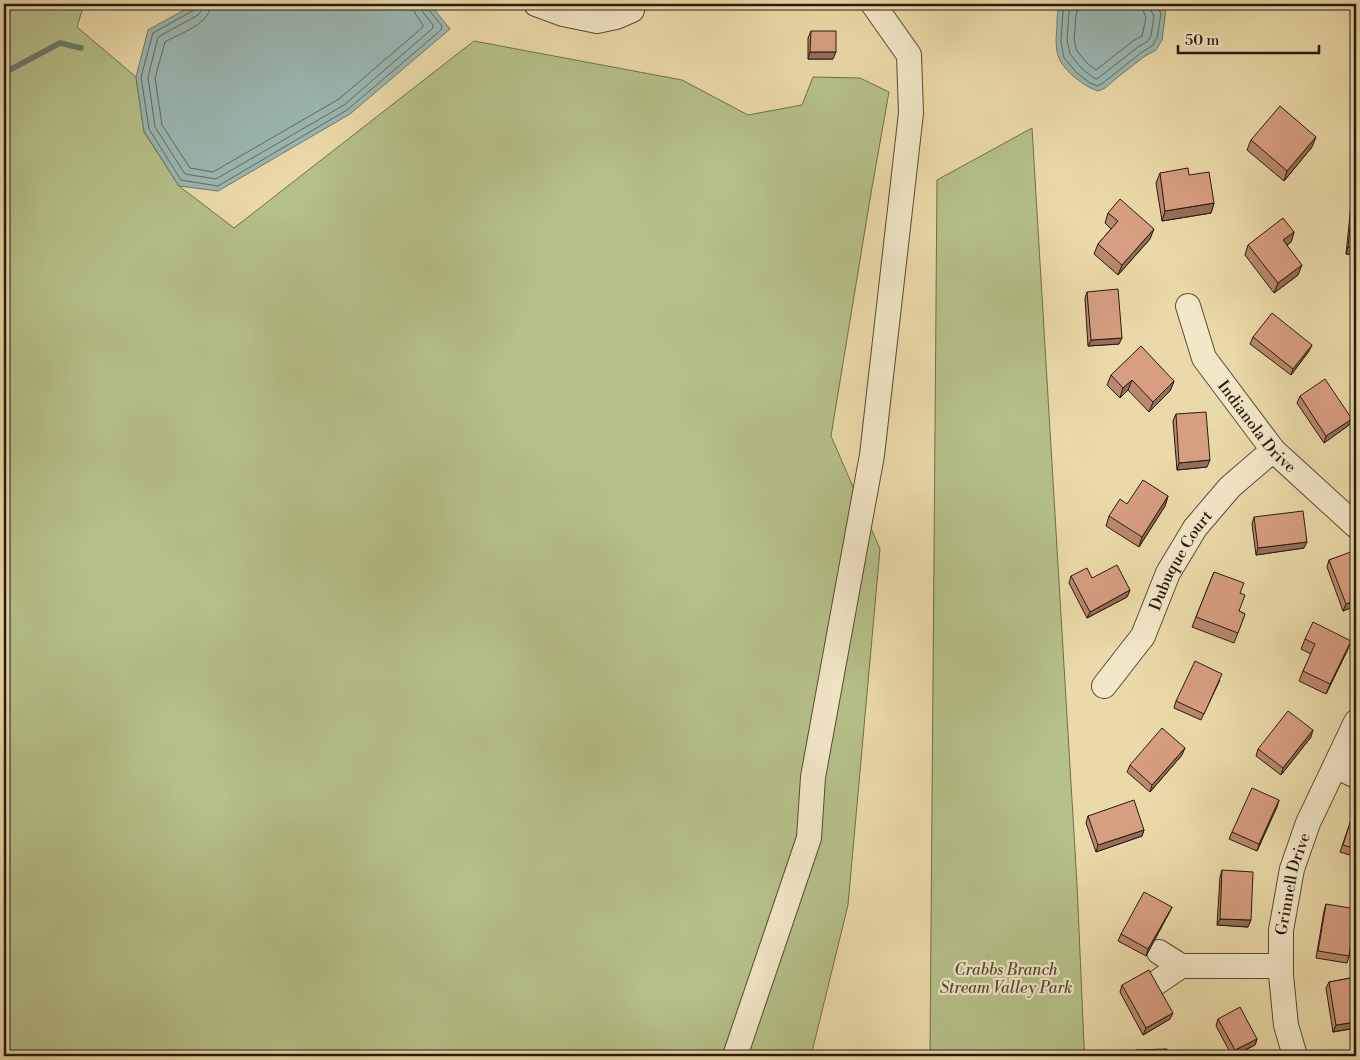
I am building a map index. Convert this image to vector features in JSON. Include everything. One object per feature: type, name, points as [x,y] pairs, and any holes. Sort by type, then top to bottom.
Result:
[{"type":"street","points":[[536,4],[563,14],[597,21],[616,17],[631,5]]},
{"type":"street","points":[[734,1056],[809,838],[813,778],[872,455],[910,114],[909,55],[873,4]]},
{"type":"street","name":"Indianola Drive","points":[[1188,306],[1204,358],[1273,450],[1356,526]]},
{"type":"street","name":"Dubuque Court","points":[[1104,686],[1143,636],[1168,573],[1195,528],[1230,487],[1273,450]]},
{"type":"street","name":"Grinnell Drive","points":[[1295,1056],[1286,1024],[1281,966],[1281,930],[1292,869],[1308,823],[1346,771],[1356,722]]},
{"type":"street","points":[[1159,952],[1181,966],[1281,966]]},
{"type":"street","points":[[1156,983],[1181,966]]},
{"type":"green space","points":[[4,4],[84,4],[77,27],[136,77],[144,132],[179,186],[234,228],[474,41],[682,80],[748,115],[802,105],[813,77],[860,78],[889,92],[831,436],[880,549],[848,905],[811,1056],[4,1056]]},
{"type":"green space","name":"Crabbs Branch Stream Valley Park","points":[[1032,128],[1077,884],[1085,1056],[930,1056],[937,180]]},
{"type":"water","points":[[195,4],[430,4],[450,29],[350,114],[218,191],[179,186],[144,131],[136,77],[148,30]]},
{"type":"water","points":[[1061,4],[1158,4],[1166,9],[1162,40],[1156,50],[1145,56],[1105,88],[1098,91],[1076,78],[1065,68],[1059,58],[1056,39]]},
{"type":"building","points":[[811,31],[836,31],[836,52],[810,52]]},
{"type":"building","points":[[1280,106],[1316,137],[1287,171],[1251,140]]},
{"type":"building","points":[[1188,168],[1189,175],[1209,172],[1214,203],[1165,211],[1160,173]]},
{"type":"building","points":[[1353,198],[1356,198],[1356,248],[1348,247]]},
{"type":"building","points":[[1120,199],[1154,229],[1122,265],[1098,244],[1118,221],[1108,213]]},
{"type":"building","points":[[1283,218],[1294,232],[1283,240],[1302,265],[1278,283],[1248,245]]},
{"type":"building","points":[[1118,289],[1122,338],[1091,340],[1087,292]]},
{"type":"building","points":[[1272,313],[1312,345],[1293,369],[1253,337]]},
{"type":"building","points":[[1141,346],[1174,381],[1153,402],[1132,380],[1123,388],[1111,375]]},
{"type":"building","points":[[1325,379],[1352,419],[1326,436],[1300,396]]},
{"type":"building","points":[[1206,412],[1210,460],[1179,463],[1176,414]]},
{"type":"building","points":[[1143,480],[1168,496],[1142,537],[1109,516],[1120,499],[1127,504]]},
{"type":"building","points":[[1303,511],[1307,542],[1258,548],[1254,517]]},
{"type":"building","points":[[1356,550],[1356,600],[1346,604],[1329,560]]},
{"type":"building","points":[[1117,565],[1130,590],[1090,612],[1071,576],[1087,568],[1092,578]]},
{"type":"building","points":[[1214,572],[1244,583],[1240,593],[1245,595],[1239,611],[1245,614],[1238,633],[1196,617]]},
{"type":"building","points":[[1313,622],[1351,641],[1330,684],[1303,671],[1315,644],[1305,639]]},
{"type":"building","points":[[1195,661],[1222,674],[1204,714],[1176,701]]},
{"type":"building","points":[[1288,711],[1313,730],[1283,768],[1258,749]]},
{"type":"building","points":[[1162,728],[1185,748],[1152,785],[1130,765]]},
{"type":"building","points":[[1252,788],[1279,800],[1259,844],[1232,832]]},
{"type":"building","points":[[1134,800],[1144,830],[1098,845],[1088,816]]},
{"type":"building","points":[[1352,817],[1356,819],[1356,849],[1343,845]]},
{"type":"building","points":[[1222,870],[1253,872],[1251,920],[1220,919]]},
{"type":"building","points":[[1144,892],[1172,907],[1148,949],[1121,934]]},
{"type":"building","points":[[1326,904],[1356,909],[1349,956],[1318,951]]},
{"type":"building","points":[[1149,970],[1173,1013],[1146,1028],[1122,985]]},
{"type":"building","points":[[1356,977],[1356,1022],[1336,1025],[1329,982]]},
{"type":"building","points":[[1240,1007],[1257,1039],[1235,1050],[1218,1019]]},
{"type":"building","points":[[1167,1049],[1167,1056],[1136,1056],[1136,1050]]},
{"type":"building","points":[[1356,1050],[1356,1056],[1345,1056]]},
{"type":"waterway","points":[[4,73],[60,43],[81,48]]}]
